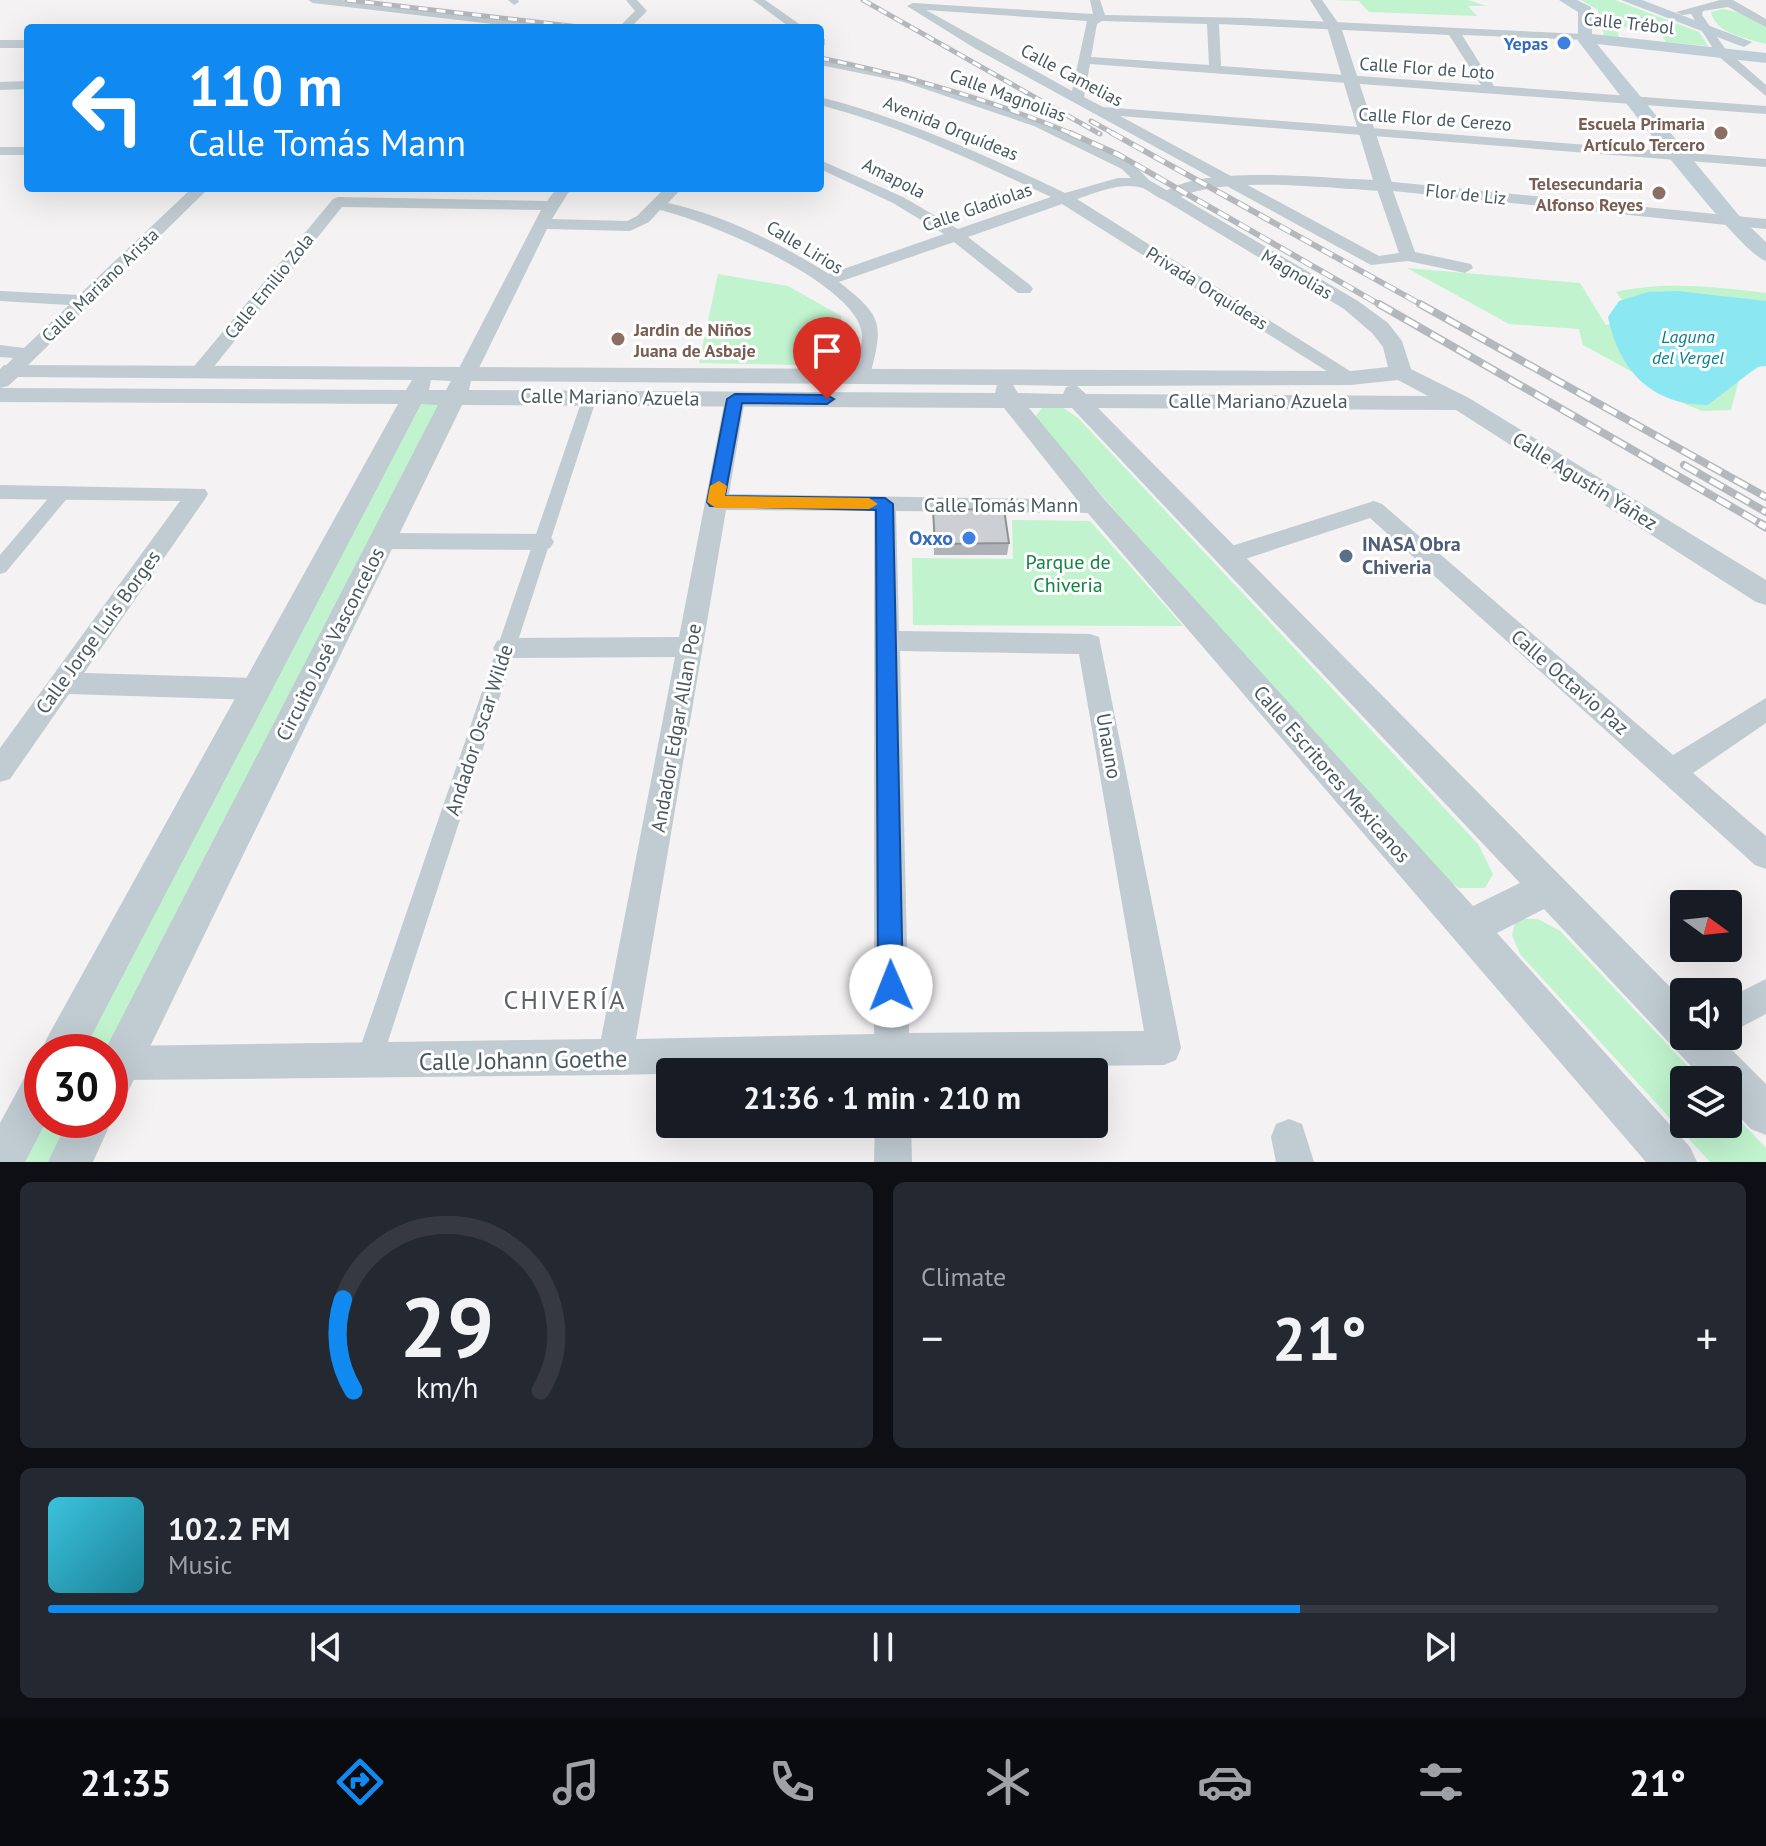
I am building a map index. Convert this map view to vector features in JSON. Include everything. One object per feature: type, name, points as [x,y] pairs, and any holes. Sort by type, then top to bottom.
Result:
[{"type":"main road","points":[[1566,0],[1586,10],[1584,38],[1734,222],[1766,254]]},
{"type":"main road","points":[[1628,0],[1766,50]]},
{"type":"main road","name":"Calle Trébol","points":[[1584,38],[1766,58]]},
{"type":"street","points":[[313,0],[521,24]]},
{"type":"street","points":[[628,24],[641,9],[631,0]]},
{"type":"street","points":[[758,0],[793,24]]},
{"type":"street","name":"Calle Camelias","points":[[900,0],[1377,261],[1408,256],[1465,268]]},
{"type":"street","points":[[1077,98],[1092,22],[1100,18],[1095,0]]},
{"type":"street","points":[[1316,0],[1334,27],[1408,256]]},
{"type":"street","points":[[1668,15],[1727,2],[1766,24]]},
{"type":"street","name":"Calle Trébol","points":[[913,6],[1100,18],[1213,20],[1584,38]]},
{"type":"street","points":[[1698,9],[1696,15],[1722,53],[1766,92]]},
{"type":"street","points":[[1213,20],[1215,69]]},
{"type":"street","points":[[1453,31],[1491,91]]},
{"type":"street","points":[[0,44],[24,44]]},
{"type":"street","name":"Calle Flor de Loto","points":[[1086,60],[1766,110]]},
{"type":"street","name":"Calle Magnolias","points":[[824,62],[907,79],[1039,123],[1127,166],[1144,183],[1168,197]]},
{"type":"street","points":[[0,86],[24,85]]},
{"type":"street","name":"Avenida Orquídeas","points":[[824,102],[862,112],[955,146],[1064,198]]},
{"type":"street","name":"Calle Flor de Cerezo","points":[[1102,111],[1766,163]]},
{"type":"street","points":[[0,151],[24,151]]},
{"type":"street","name":"Amapola","points":[[824,166],[898,200],[956,235],[1024,289]]},
{"type":"street","name":"Flor de Liz","points":[[1168,197],[1191,186],[1227,180],[1384,186],[1766,224]]},
{"type":"street","name":"Calle Gladiolas","points":[[826,281],[1064,198],[1118,182],[1144,183]]},
{"type":"street","name":"Calle Mariano Arista","points":[[10,364],[84,301],[197,192]]},
{"type":"street","points":[[418,203],[425,192]]},
{"type":"street","name":"Circuito José Vasconcelos","points":[[128,1047],[551,206],[562,192]]},
{"type":"street","points":[[543,224],[630,226],[643,219],[670,192]]},
{"type":"street","name":"Magnolias","points":[[1168,197],[1351,305],[1380,328],[1394,346],[1401,373]]},
{"type":"street","name":"Privada Orquídeas","points":[[1064,198],[1351,378]]},
{"type":"street","name":"Calle Emilio Zola","points":[[201,370],[338,202],[418,203]]},
{"type":"street","points":[[418,203],[551,206]]},
{"type":"street","name":"Calle Lirios","points":[[657,205],[700,216],[754,239],[826,281],[862,310],[871,333],[860,376]]},
{"type":"street","points":[[0,296],[84,301]]},
{"type":"street","name":"Calle Mariano Azuela","points":[[10,364],[201,370],[420,384]]},
{"type":"street","name":"Calle Mariano Azuela","points":[[1073,389],[1351,378],[1401,373]]},
{"type":"street","name":"Calle Agustín Yáñez","points":[[1401,373],[1461,403],[1766,594]]},
{"type":"street","name":"Calle Mariano Azuela","points":[[0,395],[860,376],[1005,389]]},
{"type":"street","name":"Circuito José Vasconcelos","points":[[71,1034],[420,384]]},
{"type":"street","name":"Calle Mariano Azuela","points":[[461,384],[590,397],[735,399],[1073,389],[1461,403]]},
{"type":"street","name":"Calle Escritores Mexicanos","points":[[1005,389],[1095,505],[1675,1162]]},
{"type":"street","points":[[1073,389],[1227,556],[1670,1014]]},
{"type":"street","name":"Andador Oscar Wilde","points":[[368,1063],[590,397]]},
{"type":"street","name":"Andador Edgar Allan Poe","points":[[615,1058],[735,399]]},
{"type":"street","points":[[0,492],[63,492]]},
{"type":"street","points":[[0,567],[63,492]]},
{"type":"street","name":"Calle Jorge Luis Borges","points":[[0,770],[197,494],[63,492]]},
{"type":"street","name":"Calle Tomás Mann","points":[[716,502],[1095,505]]},
{"type":"street","points":[[885,504],[891,1058]]},
{"type":"street","name":"Calle Octavio Paz","points":[[1227,556],[1374,509],[1766,855]]},
{"type":"street","points":[[382,541],[542,542]]},
{"type":"street","name":"Unauno","points":[[887,641],[1090,644],[1164,1048]]},
{"type":"street","points":[[506,648],[691,647]]},
{"type":"street","points":[[62,683],[256,689]]},
{"type":"street","points":[[1671,772],[1766,709]]},
{"type":"street","points":[[1468,928],[1548,888]]},
{"type":"street","points":[[1742,1009],[1766,996]]},
{"type":"street","name":"Calle Johann Goethe","points":[[936,1058],[1164,1048]]},
{"type":"street","points":[[1704,1050],[1766,1114]]},
{"type":"street","name":"Calle Johann Goethe","points":[[128,1072],[368,1063],[656,1058]]},
{"type":"street","points":[[2,1162],[24,1121]]},
{"type":"street","points":[[70,1162],[82,1138]]},
{"type":"street","points":[[893,1138],[893,1162]]},
{"type":"green space","points":[[1332,0],[1468,0],[1486,6],[1468,6],[1477,16],[1369,12],[1359,1]]},
{"type":"green space","points":[[1581,0],[1615,0],[1699,32],[1708,46],[1666,42],[1659,31],[1617,26],[1619,37],[1604,36],[1598,10]]},
{"type":"green space","points":[[1723,9],[1745,14],[1766,27],[1766,44],[1725,30],[1711,12]]},
{"type":"green space","name":"Laguna del Vergel","points":[[1407,268],[1580,283],[1606,325],[1617,323],[1630,310],[1616,292],[1672,286],[1766,293],[1766,363],[1739,379],[1731,410],[1702,411],[1678,401],[1660,387],[1583,345],[1579,329],[1509,324]]},
{"type":"green space","points":[[718,274],[788,286],[841,316],[845,366],[699,363]]},
{"type":"green space","points":[[420,402],[442,402],[119,1034],[85,1034]]},
{"type":"green space","points":[[1061,406],[1078,418],[1478,844],[1493,874],[1485,888],[1459,888],[1436,873],[1042,428],[1035,417],[1043,407]]},
{"type":"green space","name":"Parque de Chiveria","points":[[1012,520],[1090,521],[1183,626],[913,625],[912,558],[1013,559]]},
{"type":"green space","points":[[1516,919],[1538,919],[1560,931],[1688,1066],[1670,1066],[1670,1118],[1520,954],[1512,935]]},
{"type":"green space","points":[[1742,1123],[1766,1148],[1766,1162],[1710,1162],[1688,1138],[1742,1138]]},
{"type":"green space","points":[[31,1138],[68,1138],[56,1162],[16,1162]]},
{"type":"water","name":"Laguna del Vergel","points":[[1677,291],[1766,301],[1766,366],[1757,367],[1708,405],[1670,399],[1654,391],[1629,368],[1613,336],[1608,317],[1619,301],[1648,292]]},
{"type":"building","name":"Oxxo","points":[[1004,509],[1009,543],[935,544],[933,510]]},
{"type":"railway","points":[[347,0],[554,24]]},
{"type":"railway","points":[[863,0],[1100,134]]},
{"type":"railway","points":[[824,59],[949,90],[1071,133]]},
{"type":"railway","points":[[1091,121],[1116,135]]},
{"type":"railway","points":[[1071,133],[1075,135]]},
{"type":"railway","points":[[1071,133],[1119,155],[1382,306]]},
{"type":"railway","points":[[1112,133],[1424,306]]},
{"type":"railway","points":[[1379,304],[1763,525]]},
{"type":"railway","points":[[1420,304],[1766,497]]},
{"type":"railway","points":[[1684,465],[1766,512]]},
{"type":"railway","points":[[1759,523],[1766,527]]},
{"type":"slow traffic","points":[[719,486],[716,502],[869,504]]},
{"type":"place","name":"Yepas","points":[[1564,43]]},
{"type":"place","name":"Escuela Primaria Artículo Tercero","points":[[1721,133]]},
{"type":"place","name":"Telesecundaria Alfonso Reyes","points":[[1659,193]]},
{"type":"place","name":"Jardin de Niños Juana de Asbaje","points":[[618,339]]},
{"type":"place","name":"Oxxo","points":[[969,538]]},
{"type":"place","name":"INASA Obra Chiveria","points":[[1346,556]]},
{"type":"district","name":"CHIVERÍA","points":[[565,999]]},
{"type":"route","points":[[827,399],[735,399],[716,502],[885,504],[891,986]]}]
